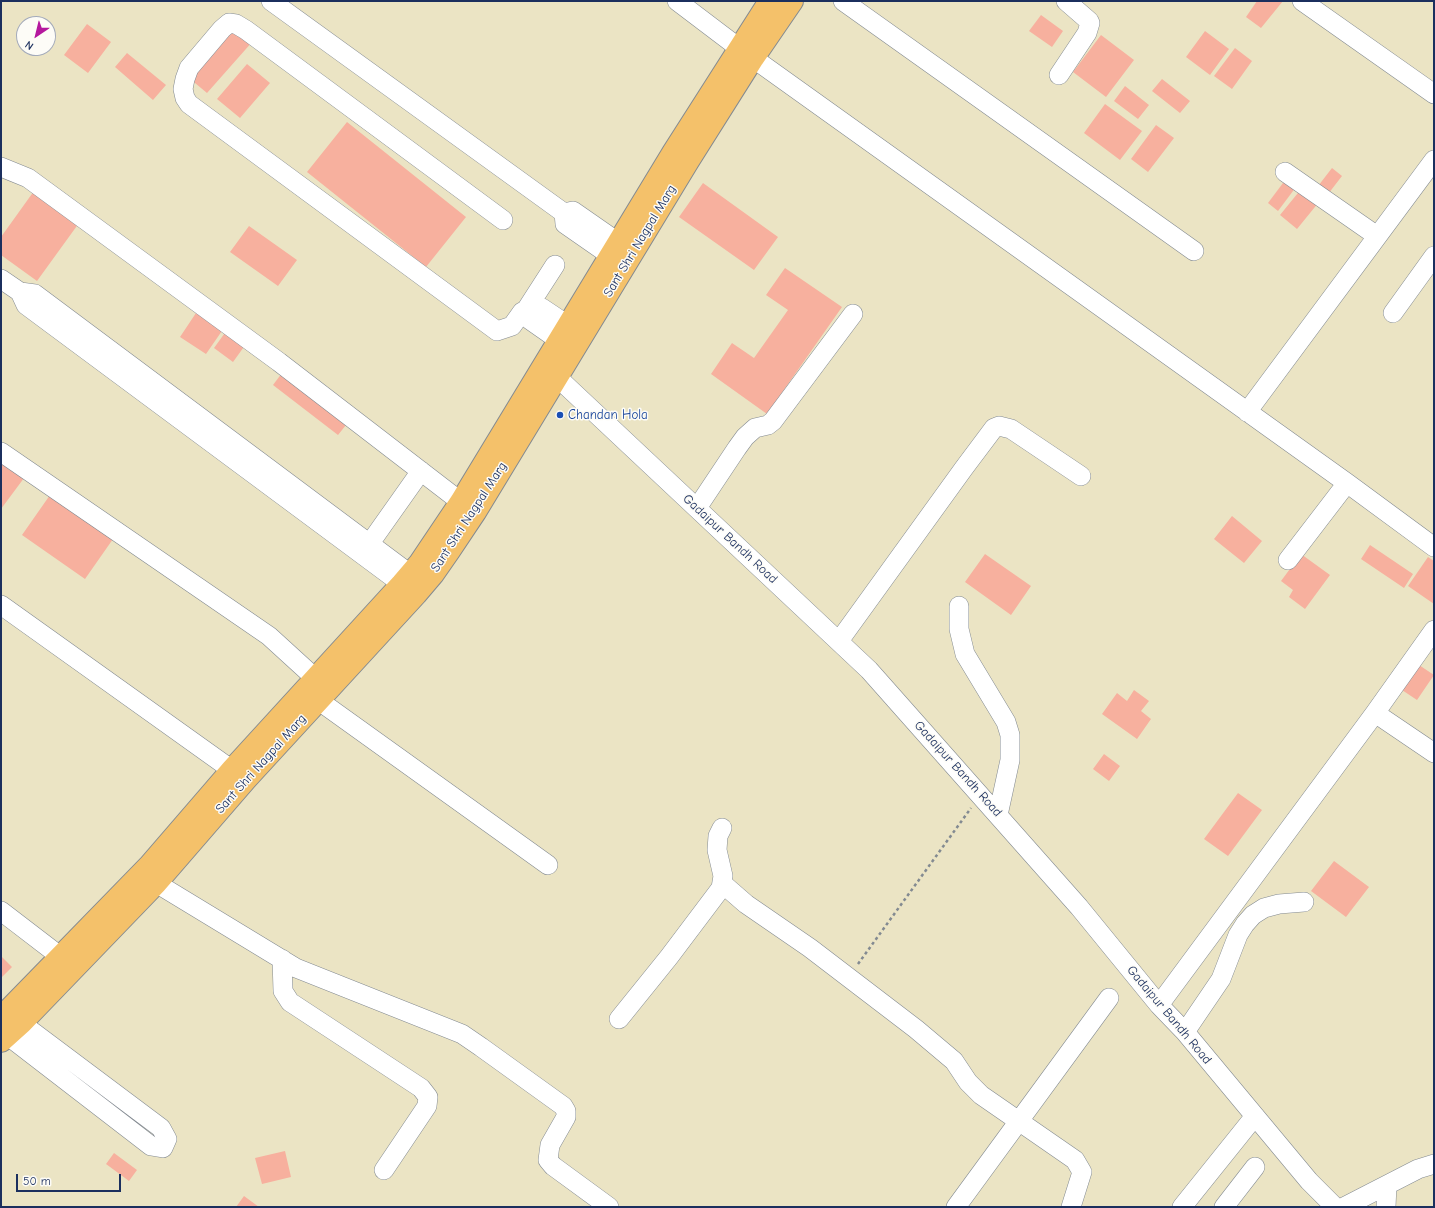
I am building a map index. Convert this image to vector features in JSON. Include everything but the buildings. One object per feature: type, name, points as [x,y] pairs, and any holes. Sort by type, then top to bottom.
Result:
[{"type":"main road","name":"Sant Shri Nagpal Marg","points":[[8,1030],[57,961],[150,865],[232,770],[406,579],[435,542],[551,371],[688,161],[746,53],[770,1]]},
{"type":"main road","name":"Sant Shri Nagpal Marg","points":[[8,1030],[156,882],[246,779],[416,594],[449,551],[551,371],[564,333],[673,153],[746,53],[792,1]]},
{"type":"street","points":[[271,1],[564,212],[565,224],[615,249]]},
{"type":"street","points":[[677,1],[746,53],[1434,547]]},
{"type":"street","points":[[843,1],[1194,251]]},
{"type":"street","points":[[1059,75],[1087,34],[1090,23],[1090,21],[1066,1]]},
{"type":"street","points":[[1302,1],[1434,94]]},
{"type":"street","points":[[503,220],[236,24],[229,23],[222,29],[190,68],[185,79],[183,89],[185,98],[189,104],[497,331],[512,326],[522,312],[528,311]]},
{"type":"street","points":[[1247,412],[1434,160]]},
{"type":"street","points":[[1,167],[28,178],[279,362],[461,502]]},
{"type":"street","points":[[1285,172],[1377,236]]},
{"type":"street","points":[[1393,313],[1434,256]]},
{"type":"street","points":[[555,265],[528,311],[530,320],[564,333]]},
{"type":"street","points":[[1,279],[20,292],[26,305],[406,579]]},
{"type":"street","points":[[697,508],[745,437],[755,428],[768,425],[773,421],[853,314]]},
{"type":"street","name":"Gadaipur Bandh Road","points":[[551,371],[869,670],[1079,907],[1159,1005],[1185,1032],[1309,1181],[1335,1207]]},
{"type":"street","points":[[839,641],[994,428],[1004,426],[1011,429],[1081,476]]},
{"type":"street","points":[[1,452],[268,636],[315,678]]},
{"type":"street","points":[[366,549],[421,472]]},
{"type":"street","points":[[1288,560],[1346,483]]},
{"type":"street","points":[[1,605],[232,770]]},
{"type":"street","points":[[959,606],[960,635],[965,654],[1006,722],[1010,735],[1010,760],[998,815]]},
{"type":"street","points":[[1159,1005],[1375,713],[1434,630]]},
{"type":"street","points":[[318,700],[548,865]]},
{"type":"street","points":[[1375,713],[1434,753]]},
{"type":"street","points":[[619,1019],[669,957],[723,884],[724,876],[717,850],[718,836],[722,828]]},
{"type":"street","points":[[156,882],[296,968],[462,1034],[482,1046],[563,1106],[566,1111],[566,1117],[550,1145],[548,1160],[553,1166],[609,1207]]},
{"type":"street","points":[[723,884],[746,904],[810,948],[916,1029],[950,1057],[959,1067],[972,1087],[1019,1122],[1068,1155],[1078,1165],[1082,1172],[1071,1207]]},
{"type":"street","points":[[1185,1032],[1222,979],[1238,935],[1253,915],[1264,908],[1279,904],[1304,902]]},
{"type":"street","points":[[1,911],[57,961]]},
{"type":"street","points":[[1,928],[57,961]]},
{"type":"street","points":[[282,960],[283,991],[290,1002],[421,1088],[428,1097],[427,1106],[384,1170]]},
{"type":"street","points":[[956,1207],[1109,998]]},
{"type":"street","points":[[8,1030],[161,1128],[167,1139],[163,1148],[151,1146],[8,1030]]},
{"type":"street","points":[[1182,1207],[1255,1116]]},
{"type":"street","points":[[1344,1207],[1418,1169],[1434,1164]]},
{"type":"street","points":[[1224,1207],[1255,1167]]},
{"type":"street","points":[[1386,1207],[1387,1185]]},
{"type":"path","points":[[848,978],[980,795]]},
{"type":"place","name":"Chandan Hola","points":[[560,415]]}]
